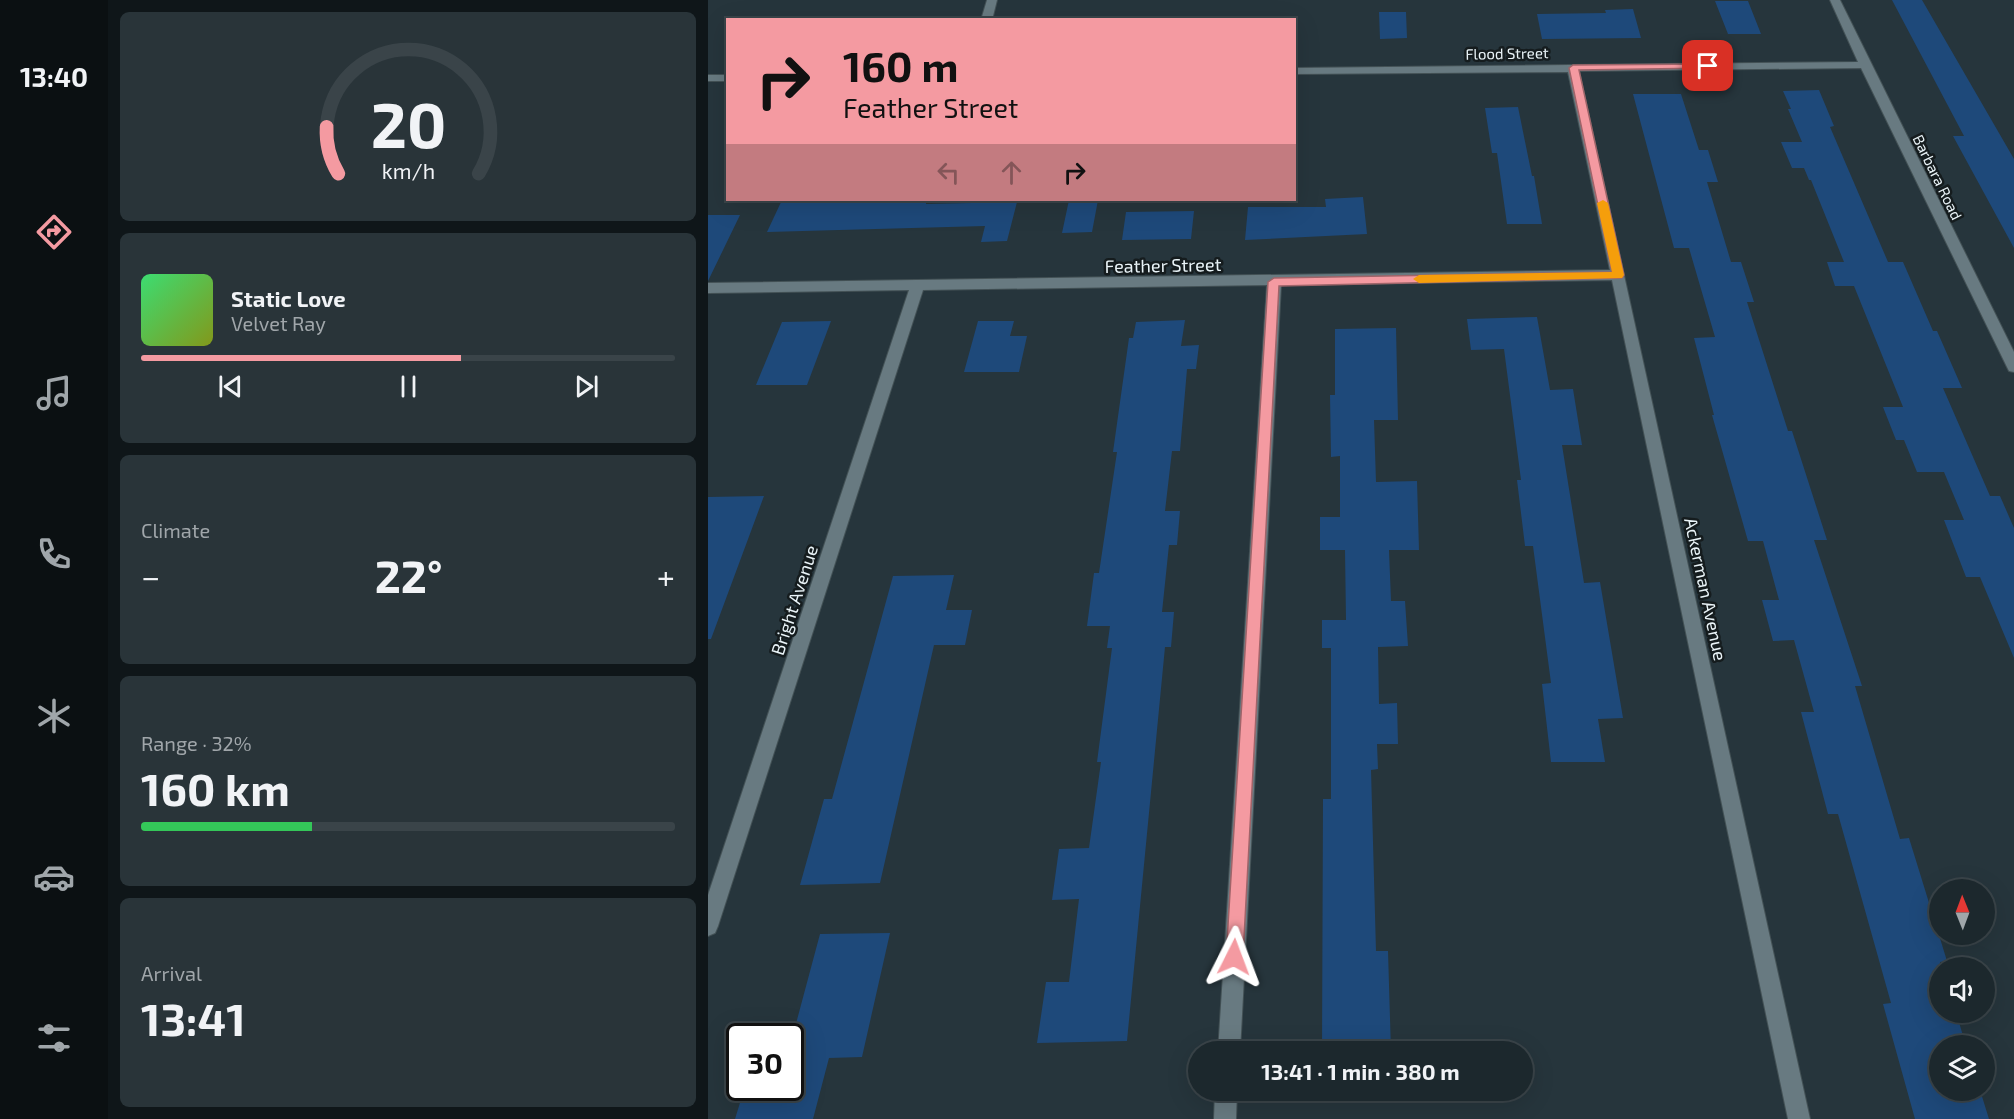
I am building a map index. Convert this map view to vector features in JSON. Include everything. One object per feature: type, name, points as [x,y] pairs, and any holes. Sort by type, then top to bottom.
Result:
[{"type":"street","points":[[987,18],[992,0]]},
{"type":"street","name":"Barbara Road","points":[[1835,0],[2012,360]]},
{"type":"street","name":"Flood Street","points":[[1296,71],[1865,65]]},
{"type":"street","name":"Ackerman Avenue","points":[[1573,68],[1799,1119]]},
{"type":"street","points":[[708,78],[726,78]]},
{"type":"street","name":"Feather Street","points":[[708,288],[1274,282],[1618,275]]},
{"type":"street","points":[[1230,1041],[1274,282]]},
{"type":"street","name":"Bright Avenue","points":[[708,926],[917,286]]},
{"type":"street","points":[[1225,1119],[1226,1101]]},
{"type":"building","points":[[1892,0],[1922,0],[2014,159],[2014,248],[1953,136],[1964,136]]},
{"type":"building","points":[[1715,1],[1748,1],[1761,34],[1728,34]]},
{"type":"building","points":[[1633,9],[1641,38],[1542,39],[1537,14],[1606,13],[1605,10]]},
{"type":"building","points":[[1379,12],[1406,12],[1407,38],[1380,39]]},
{"type":"building","points":[[1819,90],[1834,126],[1830,127],[1888,262],[1903,262],[1933,331],[1937,331],[1962,388],[1943,388],[1990,496],[2000,496],[2014,528],[2014,658],[1980,577],[1966,577],[1944,520],[1964,520],[1944,472],[1917,472],[1904,440],[1896,440],[1883,407],[1903,407],[1854,286],[1835,286],[1827,262],[1844,262],[1811,180],[1804,168],[1792,168],[1781,142],[1802,142],[1783,91]]},
{"type":"building","points":[[1633,94],[1681,94],[1699,150],[1708,150],[1718,182],[1707,182],[1731,262],[1741,262],[1754,302],[1747,302],[1788,431],[1792,431],[1827,540],[1814,540],[1862,686],[1855,686],[1900,839],[1909,838],[1929,903],[1929,945],[1942,945],[1946,957],[1929,957],[1929,1023],[1959,1023],[1963,1035],[1929,1035],[1929,1101],[1983,1101],[1989,1119],[1915,1119],[1883,1004],[1891,1003],[1838,814],[1828,814],[1801,712],[1814,712],[1794,640],[1773,641],[1762,600],[1779,600],[1763,541],[1748,541],[1712,415],[1714,415],[1694,338],[1715,337],[1689,248],[1674,248]]},
{"type":"building","points":[[1518,107],[1532,176],[1534,176],[1542,224],[1507,224],[1497,153],[1492,153],[1485,108]]},
{"type":"building","points":[[1363,197],[1367,234],[1245,240],[1248,207],[1326,207],[1325,199]]},
{"type":"building","points":[[782,201],[898,201],[926,202],[926,204],[1017,202],[1007,241],[981,242],[985,226],[767,232]]},
{"type":"building","points":[[1069,201],[1098,201],[1092,232],[1062,233]]},
{"type":"building","points":[[1194,211],[1191,239],[1122,240],[1126,212]]},
{"type":"building","points":[[708,215],[740,215],[708,281]]},
{"type":"building","points":[[1537,317],[1550,390],[1573,389],[1582,445],[1562,445],[1584,583],[1600,582],[1623,718],[1598,719],[1605,762],[1551,762],[1542,684],[1551,683],[1533,546],[1525,546],[1517,480],[1521,480],[1504,349],[1471,350],[1467,319]]},
{"type":"building","points":[[1185,320],[1181,346],[1199,345],[1196,369],[1187,369],[1180,451],[1172,451],[1165,511],[1180,511],[1177,545],[1169,545],[1162,612],[1174,612],[1171,647],[1165,647],[1127,1041],[1037,1043],[1046,982],[1069,982],[1079,899],[1052,900],[1059,849],[1089,848],[1101,762],[1097,762],[1112,648],[1107,648],[1110,626],[1087,626],[1094,573],[1099,573],[1117,452],[1113,452],[1129,338],[1133,338],[1136,322]]},
{"type":"building","points":[[831,321],[807,385],[756,385],[782,322]]},
{"type":"building","points":[[978,321],[1014,321],[1010,336],[1027,336],[1019,372],[964,372]]},
{"type":"building","points":[[1396,328],[1398,420],[1374,420],[1376,482],[1417,481],[1419,550],[1389,550],[1391,601],[1405,601],[1408,646],[1378,647],[1379,704],[1397,703],[1398,744],[1377,744],[1378,769],[1371,770],[1376,951],[1388,951],[1391,1041],[1322,1041],[1323,799],[1331,799],[1331,648],[1322,648],[1322,620],[1346,620],[1345,550],[1320,550],[1320,517],[1340,517],[1340,456],[1331,457],[1330,395],[1335,395],[1335,329]]},
{"type":"building","points":[[764,496],[711,639],[708,639],[708,497]]},
{"type":"building","points":[[954,575],[946,610],[972,610],[965,645],[934,645],[880,883],[800,885],[824,799],[832,799],[893,576]]},
{"type":"building","points":[[890,933],[862,1057],[829,1058],[813,1119],[735,1119],[741,1101],[804,1101],[804,1023],[796,1023],[820,934]]},
{"type":"slow traffic","points":[[1419,279],[1618,275],[1603,203]]},
{"type":"route","points":[[1234,957],[1274,282],[1618,275],[1573,68],[1708,66]]}]
